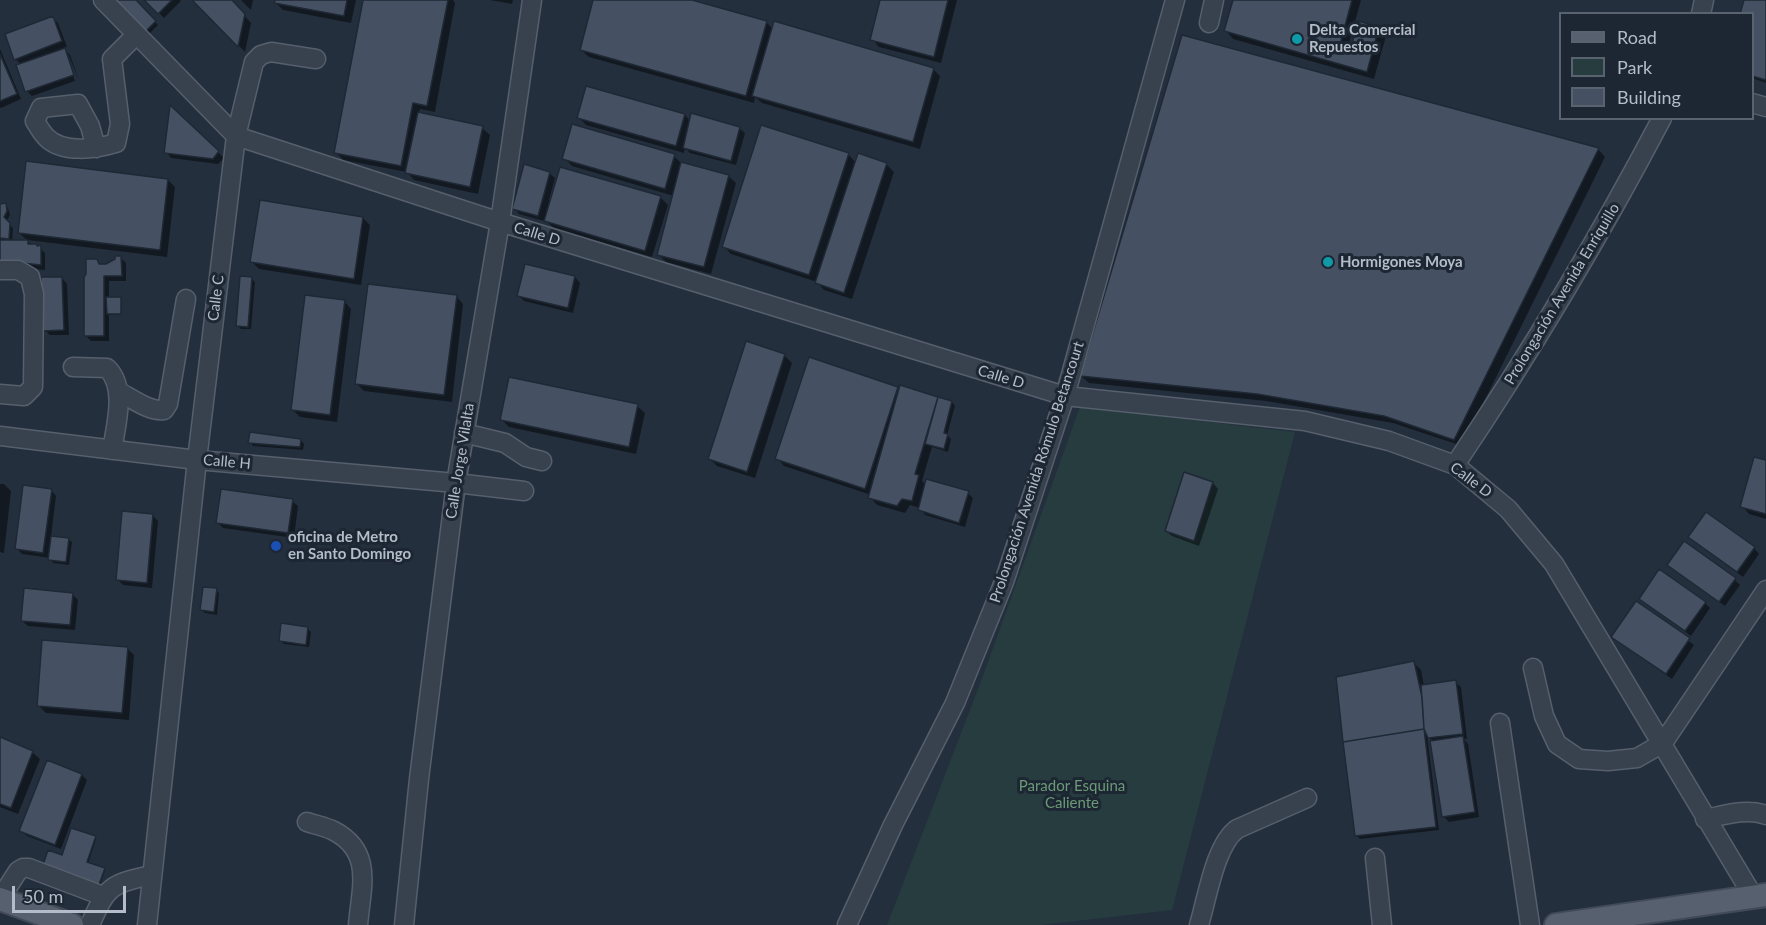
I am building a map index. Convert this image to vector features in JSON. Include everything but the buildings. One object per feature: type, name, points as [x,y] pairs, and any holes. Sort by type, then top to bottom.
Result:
[{"type":"main road","points":[[1556,925],[1759,896]]},
{"type":"main road","points":[[0,899],[72,925]]},
{"type":"street","name":"Calle D","points":[[103,0],[236,136],[500,222],[1065,396],[1305,421],[1389,441],[1455,465],[1508,509],[1554,564],[1663,743],[1705,819],[1759,896]]},
{"type":"street","name":"Calle Jorge Vilalta","points":[[404,925],[456,483],[500,222],[532,0]]},
{"type":"street","name":"Prolongación Avenida Rómulo Betancourt","points":[[847,925],[893,825],[955,703],[1004,582],[1065,396],[1175,0]]},
{"type":"street","points":[[1209,23],[1214,0]]},
{"type":"street","points":[[96,148],[116,143],[120,124],[112,59],[136,35]]},
{"type":"street","name":"Calle C","points":[[147,925],[197,460],[236,136],[254,62],[261,55],[271,52],[316,59]]},
{"type":"street","name":"Prolongación Avenida Enriquillo","points":[[1455,465],[1510,383],[1661,120]]},
{"type":"street","points":[[0,270],[18,270],[30,277],[34,294],[33,387],[24,396],[0,394]]},
{"type":"street","points":[[118,392],[158,411],[165,410],[168,404],[186,299]]},
{"type":"street","points":[[73,367],[107,368],[116,376],[118,392],[112,450]]},
{"type":"street","points":[[464,433],[505,442],[526,457],[542,461]]},
{"type":"street","name":"Calle H","points":[[0,436],[197,460],[524,491]]},
{"type":"street","points":[[1533,668],[1544,716],[1557,744],[1579,759],[1608,761],[1637,758],[1663,743],[1766,590]]},
{"type":"street","points":[[1500,723],[1530,925]]},
{"type":"street","points":[[1199,925],[1221,852],[1231,834],[1237,829],[1307,798]]},
{"type":"street","points":[[1705,819],[1742,812],[1758,812],[1766,815]]},
{"type":"street","points":[[307,822],[334,831],[357,850],[363,870],[358,925]]},
{"type":"street","points":[[1375,858],[1382,925]]},
{"type":"street","points":[[0,899],[18,871],[23,868],[29,868],[103,896]]},
{"type":"street","points":[[90,925],[103,896],[112,887],[152,875]]},
{"type":"green space","name":"Parador Esquina Caliente","points":[[1080,407],[1295,432],[1172,910],[1041,925],[887,925],[980,684]]},
{"type":"place","name":"Delta Comercial Repuestos","points":[[1297,39]]},
{"type":"place","name":"Hormigones Moya","points":[[1328,262]]},
{"type":"place","name":"oficina de Metro en Santo Domingo","points":[[276,546]]}]
